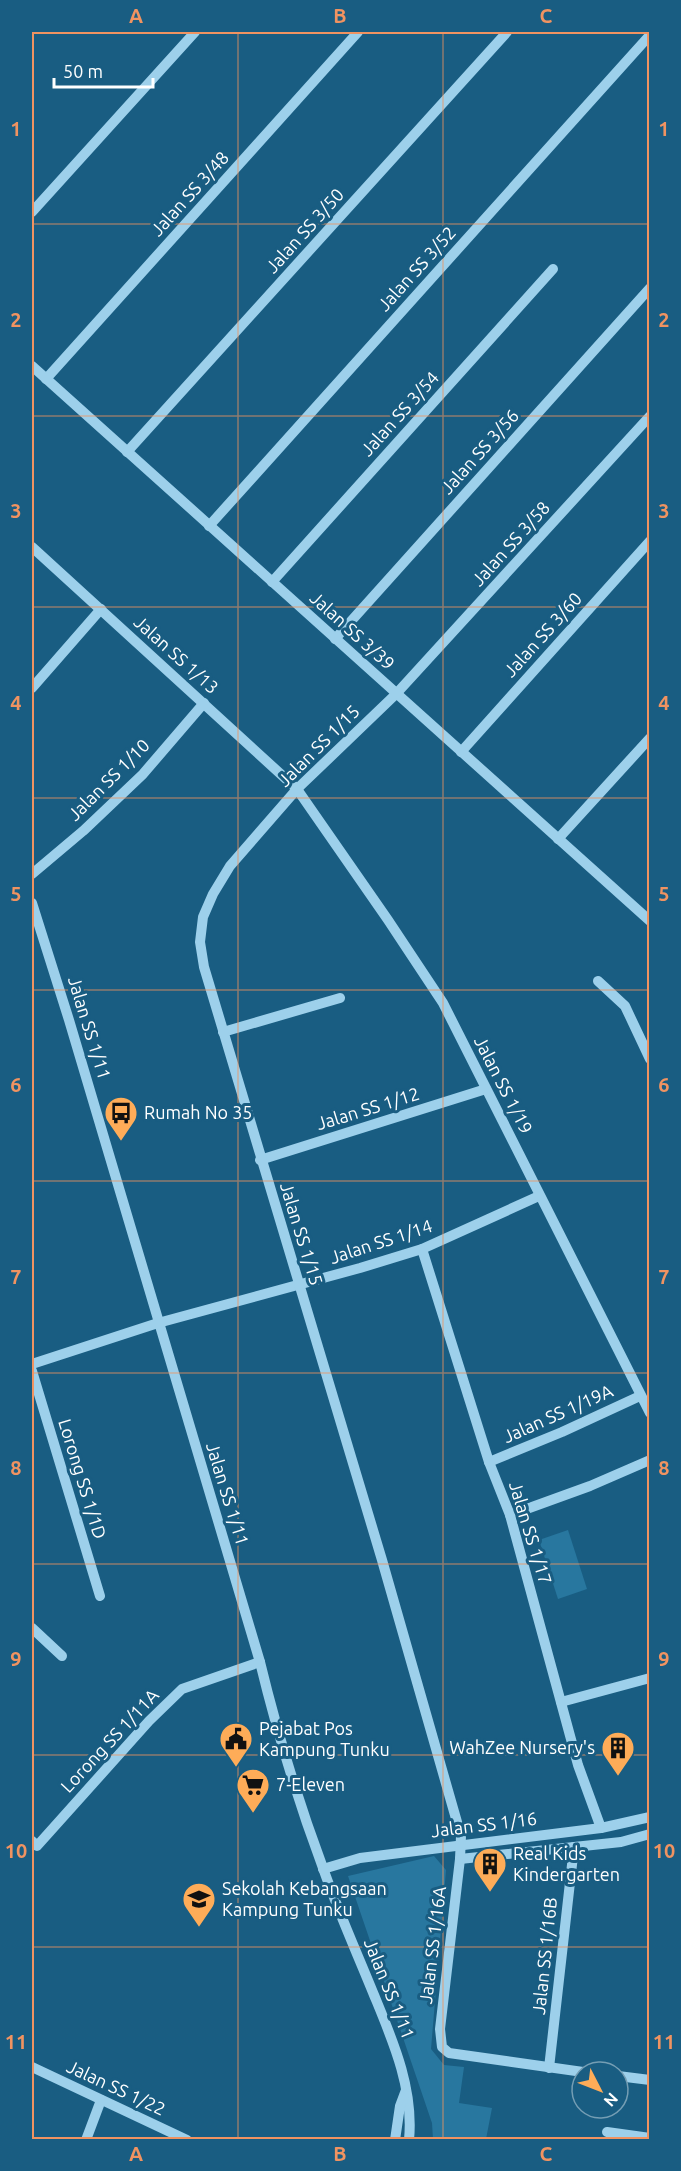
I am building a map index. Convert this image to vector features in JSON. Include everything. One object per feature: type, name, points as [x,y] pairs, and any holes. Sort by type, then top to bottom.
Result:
[{"type":"street","points":[[32,212],[195,32]]},
{"type":"street","name":"Jalan SS 3/48","points":[[46,379],[358,32]]},
{"type":"street","name":"Jalan SS 3/50","points":[[128,452],[507,32]]},
{"type":"street","name":"Jalan SS 3/52","points":[[209,526],[650,34]]},
{"type":"street","name":"Jalan SS 3/54","points":[[272,582],[553,269]]},
{"type":"street","name":"Jalan SS 3/56","points":[[335,639],[650,288]]},
{"type":"street","name":"Jalan SS 3/39","points":[[32,366],[650,921]]},
{"type":"street","name":"Jalan SS 3/58","points":[[396,694],[650,416]]},
{"type":"street","name":"Jalan SS 3/60","points":[[460,752],[650,542]]},
{"type":"street","name":"Jalan SS 1/13","points":[[32,547],[297,789]]},
{"type":"street","points":[[32,688],[101,609]]},
{"type":"street","name":"Jalan SS 1/15","points":[[396,694],[297,789],[230,866],[213,894],[203,917],[200,942],[204,967],[260,1160],[300,1284],[392,1594],[461,1836],[461,1845]]},
{"type":"street","name":"Jalan SS 1/10","points":[[32,874],[143,774],[204,703]]},
{"type":"street","points":[[558,839],[650,738]]},
{"type":"street","name":"Jalan SS 1/19","points":[[297,789],[443,1003],[538,1196],[650,1413]]},
{"type":"street","name":"Jalan SS 1/11","points":[[32,903],[260,1662],[274,1718],[323,1869],[401,2065],[411,2109],[410,2138]]},
{"type":"street","points":[[598,981],[625,1006],[650,1059]]},
{"type":"street","points":[[223,1032],[340,998]]},
{"type":"street","name":"Jalan SS 1/12","points":[[260,1160],[486,1089]]},
{"type":"street","name":"Jalan SS 1/14","points":[[32,1364],[158,1323],[422,1249],[538,1196]]},
{"type":"street","name":"Jalan SS 1/17","points":[[422,1249],[489,1462],[510,1515],[578,1765],[601,1828]]},
{"type":"street","name":"Lorong SS 1/1D","points":[[32,1371],[100,1596]]},
{"type":"street","name":"Jalan SS 1/19A","points":[[489,1462],[640,1396]]},
{"type":"street","points":[[510,1515],[650,1461]]},
{"type":"street","points":[[32,1628],[62,1656]]},
{"type":"street","name":"Lorong SS 1/11A","points":[[32,1841],[37,1846],[149,1721],[182,1689],[260,1662]]},
{"type":"street","points":[[561,1702],[650,1678]]},
{"type":"street","name":"Jalan SS 1/16","points":[[323,1869],[360,1858],[601,1828],[650,1817]]},
{"type":"street","name":"Jalan SS 1/16","points":[[460,1859],[621,1842],[650,1834]]},
{"type":"street","name":"Jalan SS 1/16A","points":[[461,1845],[440,2029],[442,2047],[449,2053],[458,2055],[501,2059],[570,2070]]},
{"type":"street","name":"Jalan SS 1/16B","points":[[549,2068],[574,1847]]},
{"type":"street","name":"Jalan SS 1/22","points":[[32,2067],[187,2139]]},
{"type":"street","points":[[630,2078],[650,2080]]},
{"type":"street","name":"Jalan SS 1/11","points":[[395,2138],[400,2106],[406,2090]]},
{"type":"street","points":[[86,2139],[101,2100]]},
{"type":"street","points":[[607,2132],[650,2138]]},
{"type":"shaded area","points":[[568,1530],[587,1589],[558,1599],[539,1540]]},
{"type":"shaded area","points":[[434,1856],[446,1870],[431,2049],[444,2065],[464,2067],[459,2103],[492,2108],[486,2139],[433,2139],[432,2123],[348,1876]]},
{"type":"place","name":"Rumah No 35","points":[[121,1142]]},
{"type":"place","name":"Pejabat Pos Kampung Tunku","points":[[236,1768]]},
{"type":"place","name":"WahZee Nursery's","points":[[618,1777]]},
{"type":"place","name":"7-Eleven","points":[[253,1814]]},
{"type":"place","name":"Real Kids Kindergarten","points":[[490,1893]]},
{"type":"place","name":"Sekolah Kebangsaan Kampung Tunku","points":[[199,1928]]}]
